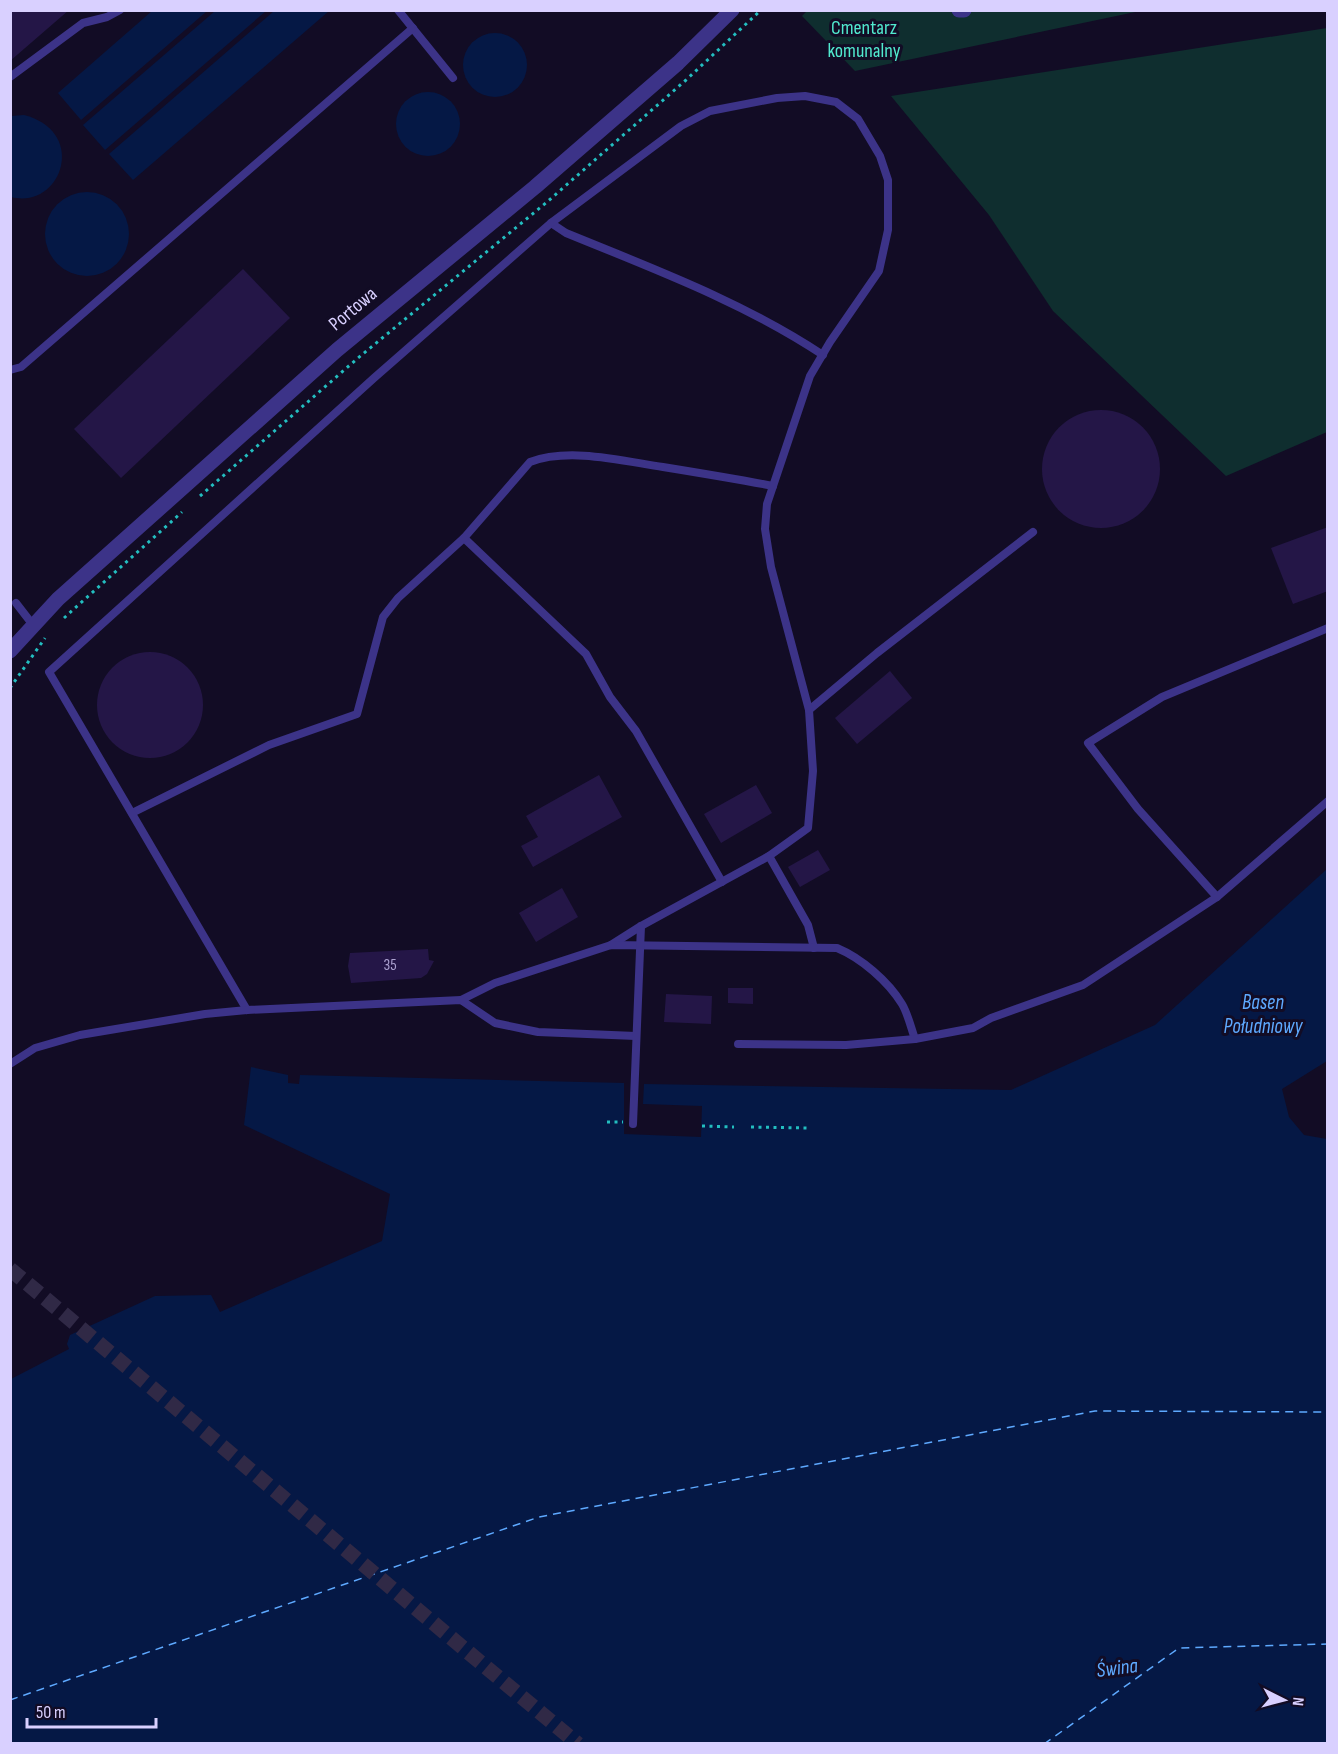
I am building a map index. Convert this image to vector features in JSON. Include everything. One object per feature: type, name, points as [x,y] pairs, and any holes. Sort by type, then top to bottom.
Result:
[{"type":"street","name":"Portowa","points":[[10,651],[65,593],[344,344],[552,172],[678,63],[732,10]]},
{"type":"lane","points":[[10,77],[83,23],[120,10]]},
{"type":"lane","points":[[398,10],[453,78]]},
{"type":"lane","points":[[10,370],[21,367],[413,28]]},
{"type":"lane","points":[[10,1064],[35,1048],[80,1035],[205,1014],[461,1000],[495,983],[611,945],[641,926],[769,856],[808,828],[813,771],[809,710],[771,567],[765,529],[767,504],[810,376],[879,271],[888,230],[888,180],[880,156],[858,119],[837,102],[805,96],[777,98],[710,111],[681,126],[551,224],[374,378],[49,672],[247,1010]]},
{"type":"lane","points":[[551,224],[566,233],[725,299],[795,336],[823,355]]},
{"type":"lane","points":[[132,813],[269,744],[357,714],[383,617],[398,598],[464,538],[530,462],[544,456],[561,454],[619,460],[773,486]]},
{"type":"lane","points":[[809,710],[877,653],[1034,532]]},
{"type":"lane","points":[[464,538],[586,654],[610,697],[636,731],[722,882]]},
{"type":"lane","points":[[16,603],[33,625]]},
{"type":"lane","points":[[1217,897],[1137,808],[1088,743],[1162,697],[1328,628]]},
{"type":"lane","points":[[738,1044],[846,1045],[915,1039],[973,1028],[991,1017],[1083,985],[1217,897],[1328,801]]},
{"type":"lane","points":[[769,856],[808,925],[814,948]]},
{"type":"lane","points":[[628,1123],[636,1036],[641,926]]},
{"type":"lane","points":[[611,945],[837,948],[852,954],[877,974],[902,1004],[915,1039]]},
{"type":"lane","points":[[461,1000],[495,1023],[538,1032],[636,1036]]},
{"type":"path","points":[[193,502],[358,358],[539,209],[686,80],[761,10]]},
{"type":"path","points":[[59,623],[184,510]]},
{"type":"path","points":[[10,688],[48,633]]},
{"type":"path","points":[[607,1122],[628,1123]]},
{"type":"path","points":[[702,1126],[734,1127]]},
{"type":"path","points":[[752,1127],[810,1128]]},
{"type":"green space","name":"Cmentarz komunalny","points":[[808,10],[1140,11],[855,71],[802,16]]},
{"type":"green space","points":[[1327,28],[1327,432],[1226,476],[1053,311],[989,215],[891,96]]},
{"type":"water","points":[[152,11],[207,11],[81,120],[58,93]]},
{"type":"water","points":[[215,11],[266,11],[105,150],[83,125]]},
{"type":"water","points":[[274,11],[329,11],[133,180],[109,154]]},
{"type":"water","points":[[495,33],[513,39],[521,47],[527,65],[521,83],[513,91],[495,97],[477,91],[469,83],[463,65],[469,47],[477,39]]},
{"type":"water","points":[[428,92],[446,98],[454,106],[460,124],[454,142],[446,150],[428,156],[410,150],[402,142],[396,124],[402,106],[410,98]]},
{"type":"water","points":[[24,115],[44,124],[56,137],[62,152],[61,167],[54,181],[43,192],[29,198],[11,197],[11,116]]},
{"type":"water","points":[[87,192],[103,195],[122,211],[129,234],[126,250],[110,269],[87,276],[71,273],[52,257],[45,234],[48,218],[64,199]]},
{"type":"water","points":[[1327,869],[1327,1061],[1282,1089],[1289,1117],[1304,1135],[1327,1139],[1327,1743],[11,1743],[11,1379],[69,1349],[67,1344],[70,1335],[155,1296],[211,1295],[220,1312],[382,1241],[390,1194],[244,1125],[251,1067],[288,1075],[288,1083],[299,1084],[300,1075],[624,1083],[624,1134],[701,1137],[702,1106],[643,1104],[644,1084],[1011,1090],[1155,1025]]},
{"type":"building","points":[[10,10],[69,10],[10,61]]},
{"type":"building","points":[[243,269],[290,318],[121,478],[74,429]]},
{"type":"building","points":[[1101,410],[1124,414],[1143,427],[1156,446],[1160,469],[1156,492],[1143,511],[1124,524],[1101,528],[1078,524],[1059,511],[1046,492],[1042,469],[1046,446],[1059,427],[1078,414]]},
{"type":"building","points":[[1328,527],[1328,591],[1293,604],[1271,548]]},
{"type":"building","points":[[150,652],[170,656],[187,668],[199,685],[203,705],[199,725],[187,742],[170,754],[150,758],[130,754],[113,742],[101,725],[97,705],[101,685],[113,668],[130,656]]},
{"type":"building","points":[[890,671],[912,698],[857,744],[835,718]]},
{"type":"building","points":[[599,775],[622,817],[533,867],[521,846],[538,837],[526,816]]},
{"type":"building","points":[[756,785],[772,813],[721,843],[704,814]]},
{"type":"building","points":[[818,850],[830,870],[800,887],[788,867]]},
{"type":"building","points":[[562,888],[578,917],[536,942],[519,913]]},
{"type":"building","points":[[428,949],[429,960],[434,961],[427,974],[421,978],[351,983],[348,966],[350,953]]},
{"type":"building","points":[[728,988],[753,988],[753,1004],[728,1003]]},
{"type":"building","points":[[666,994],[712,996],[711,1024],[664,1022]]},
{"type":"ferry route","points":[[10,1700],[539,1517],[1095,1411],[1328,1412]]},
{"type":"ferry route","points":[[1044,1744],[1179,1648],[1328,1644]]},
{"type":"tunnel","points":[[10,1269],[578,1744]]},
{"type":"water label","name":"Basen Południowy","points":[[1263,1014]]},
{"type":"water label","name":"Świna","points":[[1117,1668]]}]
